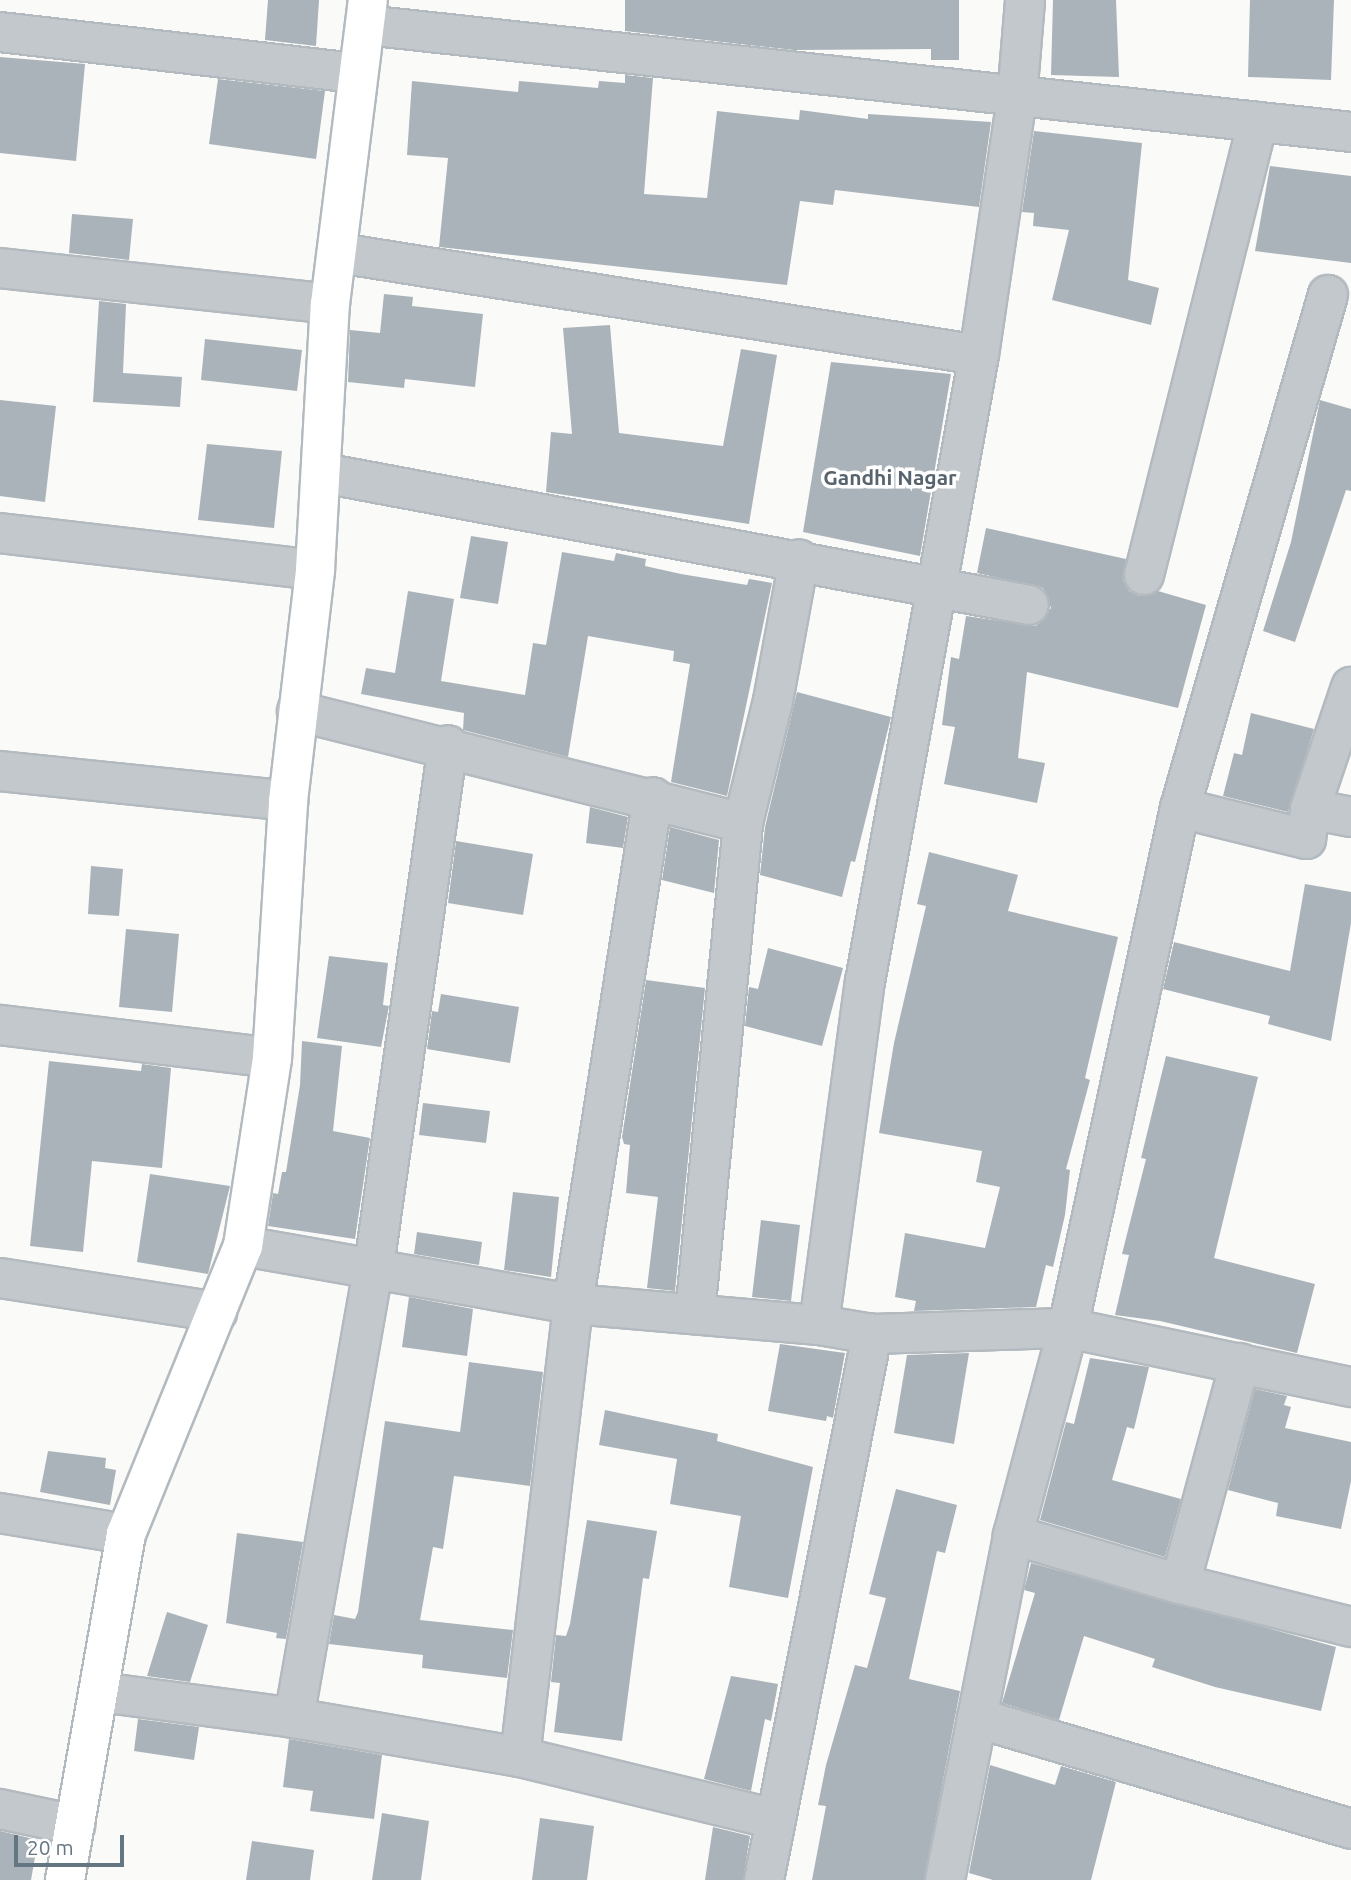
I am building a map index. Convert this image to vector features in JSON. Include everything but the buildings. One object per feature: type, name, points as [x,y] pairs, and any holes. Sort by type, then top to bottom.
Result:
[{"type":"street","points":[[819,1325],[865,982],[939,589],[979,355],[1017,98],[1025,0]]},
{"type":"street","points":[[65,1880],[126,1534],[243,1246],[272,1058],[288,801],[315,570],[323,473],[330,304],[339,253],[357,73],[366,13],[1017,98],[1351,132]]},
{"type":"street","points":[[0,32],[357,73]]},
{"type":"street","points":[[1144,575],[1258,122]]},
{"type":"street","points":[[339,253],[979,355]]},
{"type":"street","points":[[0,268],[330,304]]},
{"type":"street","points":[[945,1880],[1013,1535],[1068,1328],[1180,808],[1328,295]]},
{"type":"street","points":[[323,473],[799,559],[1029,605]]},
{"type":"street","points":[[0,533],[315,570]]},
{"type":"street","points":[[695,1314],[743,823],[773,701],[799,559]]},
{"type":"street","points":[[1180,808],[1306,839],[1310,809],[1351,687]]},
{"type":"street","points":[[297,711],[448,745],[653,797],[743,823]]},
{"type":"street","points":[[294,1718],[374,1266],[448,745]]},
{"type":"street","points":[[0,771],[288,801]]},
{"type":"street","points":[[520,1757],[573,1304],[653,797]]},
{"type":"street","points":[[1310,809],[1351,817]]},
{"type":"street","points":[[0,1026],[272,1058]]},
{"type":"street","points":[[243,1246],[374,1266],[573,1304],[819,1325],[872,1334],[1068,1328],[1351,1387]]},
{"type":"street","points":[[0,1278],[217,1311]]},
{"type":"street","points":[[764,1880],[872,1334]]},
{"type":"street","points":[[1180,1584],[1240,1363]]},
{"type":"street","points":[[0,1513],[126,1534]]},
{"type":"street","points":[[1013,1535],[1180,1584],[1351,1627]]},
{"type":"street","points":[[100,1692],[294,1718],[520,1757],[774,1819]]},
{"type":"street","points":[[977,1718],[1351,1829]]},
{"type":"street","points":[[0,1809],[75,1825]]},
{"type":"district","name":"Gandhi Nagar","points":[[890,477]]}]
